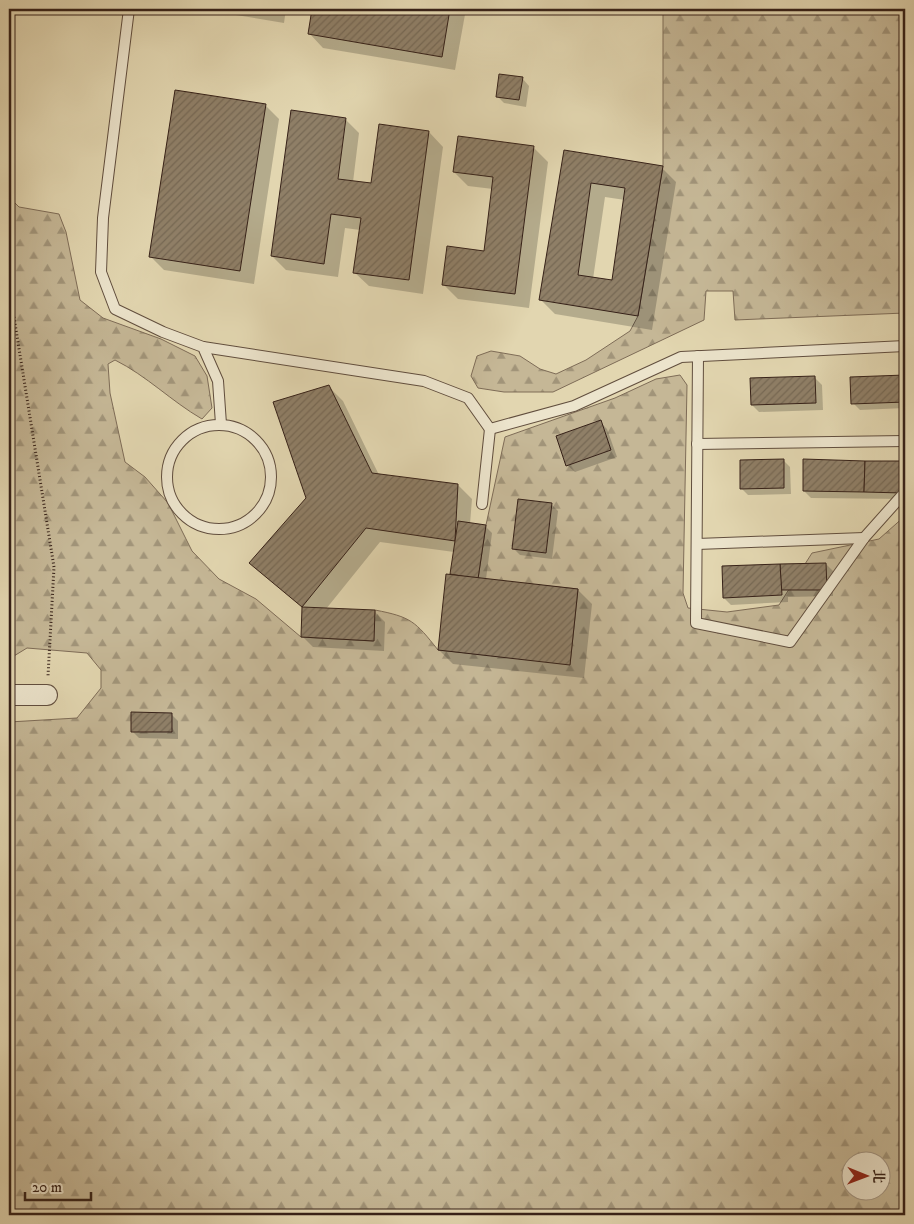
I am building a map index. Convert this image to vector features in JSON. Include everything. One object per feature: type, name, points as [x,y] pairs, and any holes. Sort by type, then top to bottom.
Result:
[{"type":"street","points":[[9,695],[47,695]]},
{"type":"lane","points":[[129,9],[103,218],[102,272],[115,310],[163,332],[203,347],[424,381],[468,398],[490,429],[482,504]]},
{"type":"lane","points":[[490,429],[574,406],[681,357],[905,346]]},
{"type":"lane","points":[[203,347],[218,381],[221,424]]},
{"type":"lane","points":[[698,356],[696,623],[790,642],[864,538],[905,492]]},
{"type":"lane","points":[[221,424],[240,428],[257,440],[268,458],[271,478],[267,498],[255,515],[237,526],[217,529],[197,525],[180,512],[170,495],[166,475],[171,455],[183,438],[200,427],[221,424]]},
{"type":"lane","points":[[697,444],[905,440]]},
{"type":"lane","points":[[697,544],[864,538]]},
{"type":"path","points":[[9,286],[54,567],[47,695]]},
{"type":"green space","points":[[663,9],[905,9],[905,313],[735,320],[733,291],[706,291],[704,320],[553,392],[504,392],[478,388],[471,376],[477,356],[491,351],[520,356],[540,369],[556,374],[586,360],[630,331],[638,316],[663,166]]},
{"type":"green space","points":[[9,197],[19,207],[59,214],[66,232],[80,300],[103,318],[161,339],[195,356],[207,376],[212,408],[202,419],[127,366],[115,360],[108,364],[110,393],[125,462],[145,477],[168,503],[192,551],[219,579],[256,599],[301,637],[373,641],[375,610],[405,618],[424,632],[438,650],[570,664],[578,589],[478,579],[486,525],[505,437],[615,398],[656,379],[680,375],[687,385],[683,593],[688,608],[727,612],[779,605],[812,553],[879,539],[905,516],[905,1215],[9,1215],[9,722],[77,718],[101,688],[101,670],[87,653],[27,648],[9,659]]},
{"type":"building","points":[[312,9],[450,9],[442,57],[308,34]]},
{"type":"building","points":[[499,74],[523,77],[519,100],[496,97]]},
{"type":"building","points":[[175,90],[266,104],[240,271],[149,257]]},
{"type":"building","points":[[291,110],[346,118],[338,179],[371,183],[379,124],[429,131],[409,280],[353,273],[361,218],[331,214],[324,264],[271,256]]},
{"type":"building","points":[[458,136],[534,146],[515,294],[442,285],[447,246],[484,251],[493,177],[453,172]]},
{"type":"building","points":[[564,150],[663,166],[638,316],[539,300]],"holes":[[[591,183],[625,188],[612,280],[578,275]]]},
{"type":"building","points":[[905,375],[905,402],[851,404],[850,377]]},
{"type":"building","points":[[815,376],[816,403],[751,405],[750,378]]},
{"type":"building","points":[[329,385],[372,473],[458,484],[455,541],[366,528],[302,607],[249,563],[306,498],[273,402]]},
{"type":"building","points":[[601,420],[611,450],[566,466],[556,436]]},
{"type":"building","points":[[784,459],[784,488],[740,489],[740,460]]},
{"type":"building","points":[[803,459],[865,461],[864,492],[803,491]]},
{"type":"building","points":[[865,461],[904,461],[903,493],[864,492]]},
{"type":"building","points":[[518,499],[552,503],[546,553],[512,549]]},
{"type":"building","points":[[458,521],[486,525],[478,579],[450,574]]},
{"type":"building","points":[[826,563],[827,590],[781,590],[780,564]]},
{"type":"building","points":[[780,564],[782,595],[723,598],[722,566]]},
{"type":"building","points":[[446,574],[578,589],[570,665],[438,650]]},
{"type":"building","points":[[302,607],[375,610],[374,641],[301,637]]},
{"type":"building","points":[[131,712],[172,713],[172,732],[131,732]]}]
